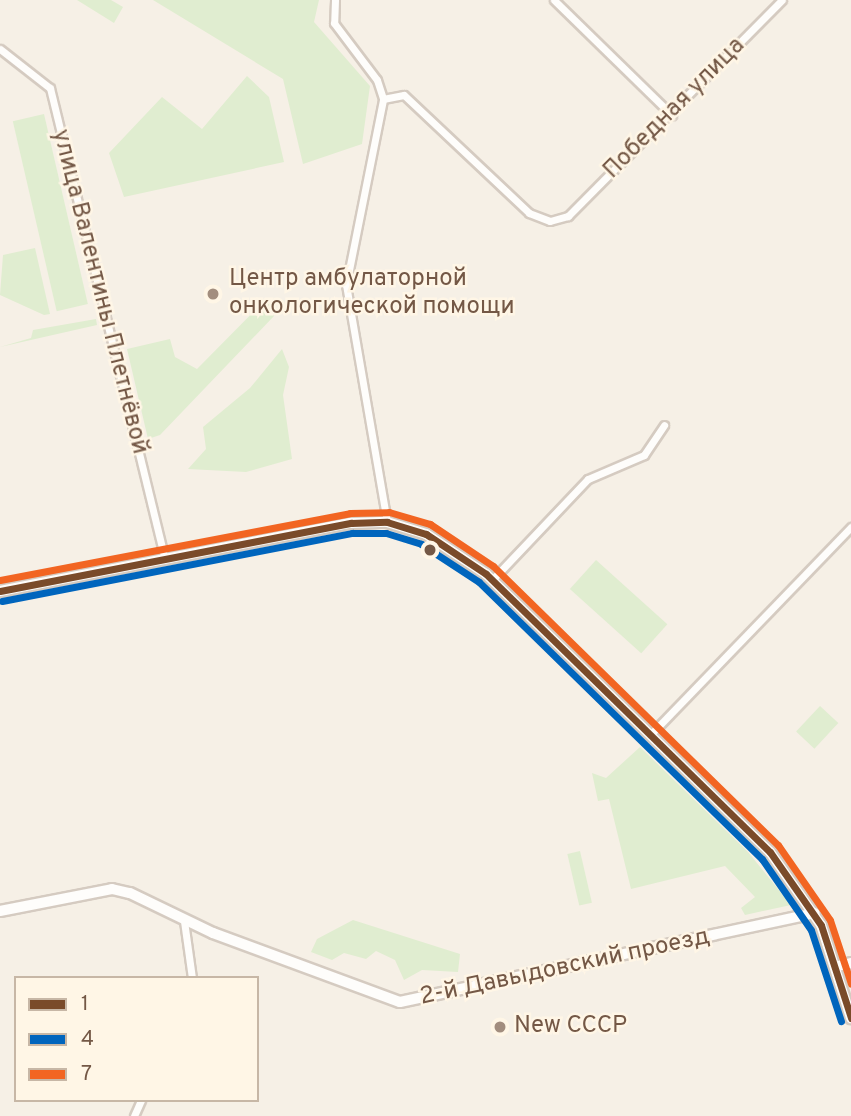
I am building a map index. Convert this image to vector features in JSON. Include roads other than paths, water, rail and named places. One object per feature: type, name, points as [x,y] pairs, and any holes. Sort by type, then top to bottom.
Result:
[{"type":"main road","points":[[0,591],[351,523],[387,522],[433,537],[492,580],[762,843],[815,913],[838,966],[851,1018]]},
{"type":"main road","name":"2-й Давыдовский проезд","points":[[0,911],[112,889],[184,920],[400,1002],[815,913]]},
{"type":"main road","points":[[838,966],[851,963]]},
{"type":"street","points":[[335,0],[334,23],[377,80],[383,99],[346,285],[387,522]]},
{"type":"street","points":[[554,0],[671,115]]},
{"type":"street","name":"Победная улица","points":[[383,99],[404,94],[529,213],[550,220],[568,216],[782,0]]},
{"type":"street","name":"улица Валентины Плетнёвой","points":[[0,50],[50,88],[165,559]]},
{"type":"street","points":[[492,580],[588,479],[645,455],[664,425]]},
{"type":"street","points":[[651,734],[851,527]]},
{"type":"street","points":[[184,920],[192,976]]},
{"type":"place","name":"Центр амбулаторной онкологической помощи","points":[[213,294]]},
{"type":"place","name":"New СССР","points":[[500,1027]]}]
